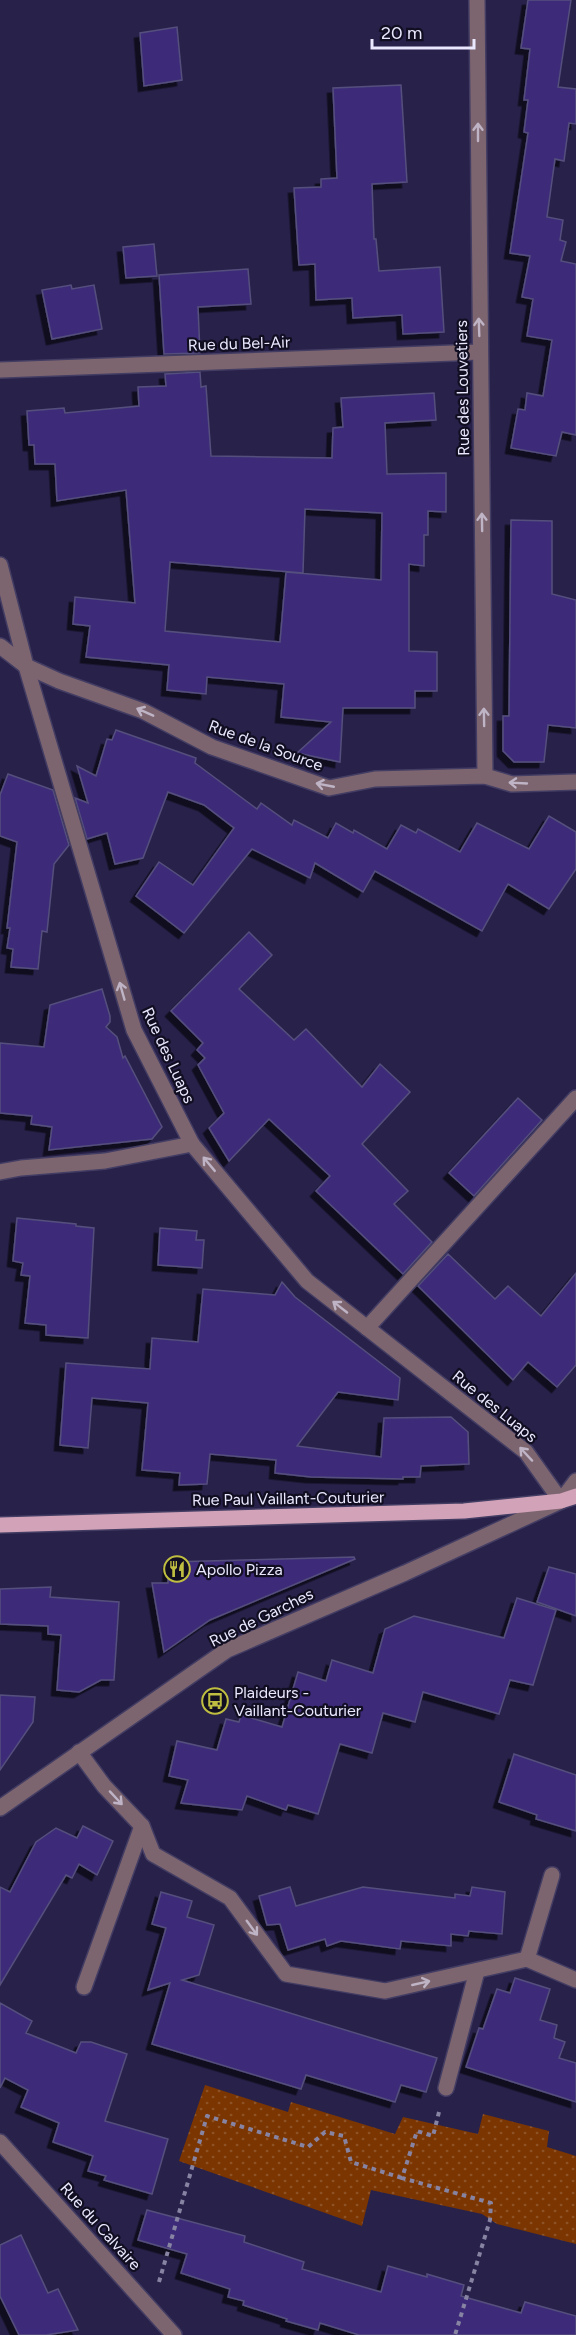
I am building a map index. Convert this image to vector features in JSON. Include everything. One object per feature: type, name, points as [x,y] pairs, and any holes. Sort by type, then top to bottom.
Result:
[{"type":"main road","name":"Rue Paul Vaillant-Couturier","points":[[0,1525],[161,1518],[464,1511],[568,1498]]},
{"type":"street","name":"Rue des Louvetiers","points":[[477,0],[485,776]]},
{"type":"street","name":"Rue du Bel-Air","points":[[0,370],[480,352]]},
{"type":"street","name":"Rue des Luaps","points":[[0,565],[26,666],[134,1030],[192,1144],[307,1281],[526,1452],[568,1498]]},
{"type":"street","name":"Rue de la Source","points":[[0,646],[26,666],[59,681],[143,711],[212,747],[330,788],[375,779],[485,776],[513,784],[576,782]]},
{"type":"street","points":[[367,1328],[576,1098]]},
{"type":"street","points":[[0,1172],[105,1161],[192,1144]]},
{"type":"street","points":[[568,1498],[576,1481]]},
{"type":"street","name":"Rue de Garches","points":[[0,1808],[227,1650],[405,1573],[568,1498]]},
{"type":"street","points":[[80,1752],[105,1786],[142,1826],[153,1854],[230,1898],[286,1974],[385,1991],[527,1959],[576,1980]]},
{"type":"street","points":[[84,1987],[142,1826]]},
{"type":"street","points":[[527,1959],[552,1875]]},
{"type":"street","points":[[446,2088],[477,1971]]},
{"type":"street","name":"Rue du Calvaire","points":[[0,2142],[174,2335]]},
{"type":"path","points":[[402,2178],[417,2131],[433,2136],[446,2088]]},
{"type":"path","points":[[151,2309],[207,2116],[308,2147],[325,2132],[344,2136],[351,2162],[491,2203],[490,2220],[455,2335]]},
{"type":"shaded area","points":[[205,2085],[288,2112],[291,2102],[395,2134],[403,2117],[478,2134],[483,2114],[549,2131],[547,2147],[576,2156],[576,2244],[497,2224],[482,2214],[371,2190],[362,2226],[179,2161]]},
{"type":"building","points":[[528,0],[571,0],[558,87],[576,89],[576,124],[569,123],[564,161],[555,159],[547,217],[563,220],[560,240],[566,242],[561,261],[576,264],[576,435],[562,432],[556,456],[511,448],[518,409],[525,410],[527,393],[543,396],[552,340],[527,336],[533,299],[522,297],[530,256],[510,253],[528,133],[524,132],[528,100],[524,100],[530,49],[521,48]]},
{"type":"building","points":[[177,27],[182,80],[144,86],[140,33]]},
{"type":"building","points":[[401,85],[407,182],[372,184],[374,239],[376,239],[379,271],[440,267],[444,332],[403,334],[402,315],[353,318],[352,298],[316,300],[315,264],[299,265],[294,188],[321,187],[321,179],[337,178],[333,88]]},
{"type":"building","points":[[154,244],[157,276],[126,278],[123,247]]},
{"type":"building","points":[[248,269],[251,304],[198,307],[200,353],[164,354],[159,275]]},
{"type":"building","points":[[71,285],[72,289],[94,285],[102,329],[52,339],[42,290]]},
{"type":"building","points":[[200,372],[201,387],[206,386],[211,456],[332,458],[333,428],[343,427],[341,398],[434,393],[436,420],[385,423],[387,474],[446,473],[446,512],[428,511],[428,535],[424,535],[424,566],[409,564],[409,651],[437,652],[437,691],[415,691],[415,708],[343,708],[340,762],[297,753],[331,722],[281,717],[284,684],[207,677],[206,694],[167,690],[169,665],[86,657],[90,626],[73,624],[75,597],[135,603],[126,490],[57,501],[55,464],[35,464],[34,445],[29,445],[27,411],[64,408],[65,413],[139,406],[138,387],[166,386],[165,374]],"holes":[[[305,509],[382,513],[381,580],[286,572],[280,642],[165,631],[170,562],[303,573]]]},
{"type":"building","points":[[511,520],[552,521],[552,594],[576,600],[576,728],[548,725],[544,762],[514,762],[503,751],[503,716],[509,716]]},
{"type":"building","points":[[116,730],[196,758],[195,763],[257,809],[261,803],[292,825],[294,820],[328,838],[336,823],[353,833],[354,830],[387,849],[401,825],[416,833],[418,829],[460,852],[477,823],[529,849],[549,816],[576,832],[576,869],[549,909],[508,884],[482,931],[375,871],[363,892],[315,863],[310,878],[252,849],[184,933],[136,896],[159,862],[193,885],[234,828],[204,805],[168,792],[143,858],[115,864],[107,833],[87,839],[75,798],[88,803],[77,766],[96,776],[107,739],[112,740]]},
{"type":"building","points":[[8,774],[53,790],[69,845],[54,864],[47,932],[42,931],[38,969],[11,967],[13,949],[7,948],[10,928],[7,928],[17,842],[0,836],[0,795]]},
{"type":"building","points":[[249,932],[272,955],[239,989],[294,1040],[306,1029],[362,1087],[380,1064],[410,1092],[362,1144],[408,1191],[394,1204],[432,1242],[403,1274],[316,1191],[330,1176],[269,1119],[229,1161],[209,1128],[224,1113],[198,1065],[205,1058],[197,1050],[203,1043],[171,1011]]},
{"type":"building","points":[[102,989],[110,1016],[110,1022],[106,1027],[117,1037],[123,1058],[125,1056],[162,1127],[152,1139],[49,1150],[52,1127],[31,1124],[32,1116],[0,1113],[0,1043],[44,1047],[50,1005]]},
{"type":"building","points":[[518,1098],[542,1120],[474,1196],[449,1173]]},
{"type":"building","points":[[17,1218],[94,1228],[88,1338],[46,1335],[46,1325],[25,1323],[30,1276],[21,1275],[23,1263],[13,1261]]},
{"type":"building","points":[[160,1228],[197,1231],[196,1240],[204,1240],[202,1268],[158,1265]]},
{"type":"building","points":[[448,1254],[495,1299],[508,1286],[541,1316],[576,1273],[576,1365],[557,1387],[528,1362],[513,1380],[418,1286]]},
{"type":"building","points":[[282,1282],[295,1297],[400,1378],[398,1400],[338,1392],[297,1446],[381,1457],[384,1418],[451,1417],[468,1432],[469,1464],[421,1466],[420,1477],[403,1477],[403,1479],[311,1477],[275,1473],[276,1460],[210,1454],[207,1484],[179,1485],[180,1473],[142,1470],[148,1403],[92,1398],[88,1448],[60,1445],[66,1363],[150,1369],[152,1338],[198,1342],[203,1289],[275,1295]]},
{"type":"building","points":[[354,1557],[355,1559],[210,1620],[164,1652],[152,1583],[168,1583],[169,1562]]},
{"type":"building","points":[[549,1567],[576,1574],[576,1616],[537,1602]]},
{"type":"building","points":[[51,1587],[50,1597],[119,1602],[114,1680],[101,1680],[79,1692],[57,1690],[61,1635],[48,1634],[48,1626],[0,1624],[0,1589]]},
{"type":"building","points":[[517,1598],[556,1610],[533,1685],[510,1680],[499,1714],[423,1692],[415,1722],[383,1713],[372,1753],[340,1744],[318,1814],[288,1805],[286,1810],[247,1796],[242,1810],[181,1803],[188,1780],[169,1776],[177,1741],[217,1750],[226,1719],[239,1722],[241,1715],[282,1727],[298,1672],[326,1681],[332,1660],[373,1673],[385,1629],[414,1616],[504,1638]]},
{"type":"building","points":[[0,1695],[35,1697],[33,1722],[0,1770]]},
{"type":"building","points":[[514,1754],[576,1775],[576,1831],[536,1819],[537,1815],[499,1802]]},
{"type":"building","points":[[83,1826],[113,1841],[97,1875],[79,1864],[72,1878],[66,1875],[0,1985],[0,1887],[10,1892],[36,1842],[56,1828],[77,1838]]},
{"type":"building","points":[[290,1887],[296,1906],[363,1887],[455,1898],[455,1894],[470,1896],[472,1887],[505,1892],[502,1934],[469,1931],[468,1936],[451,1934],[451,1946],[401,1941],[400,1949],[341,1941],[327,1946],[325,1939],[288,1950],[280,1924],[267,1925],[259,1896]]},
{"type":"building","points":[[161,1892],[192,1901],[187,1917],[214,1925],[199,1975],[182,1980],[437,2058],[426,2092],[401,2085],[395,2102],[306,2075],[301,2089],[152,2044],[170,1983],[148,1990],[166,1928],[152,1924]]},
{"type":"building","points":[[515,1978],[550,1989],[540,2020],[557,2025],[554,2038],[565,2042],[559,2058],[576,2063],[576,2102],[466,2067],[479,2028],[483,2029],[497,1989],[510,1993]]},
{"type":"building","points":[[0,2003],[32,2021],[26,2033],[76,2053],[81,2042],[91,2042],[127,2054],[105,2121],[168,2139],[152,2194],[104,2180],[106,2176],[88,2171],[93,2156],[53,2142],[59,2123],[21,2107],[28,2090],[5,2078],[0,2088]]},
{"type":"building","points":[[147,2210],[245,2236],[244,2242],[304,2262],[302,2269],[381,2292],[388,2266],[464,2285],[461,2296],[521,2313],[525,2302],[576,2316],[576,2335],[359,2335],[320,2323],[318,2330],[286,2321],[287,2319],[243,2305],[244,2301],[228,2297],[230,2289],[181,2273],[187,2254],[138,2240]]},
{"type":"building","points":[[21,2235],[48,2293],[58,2289],[78,2330],[46,2335],[19,2335],[0,2296],[0,2245]]},
{"type":"place","name":"Apollo Pizza","points":[[177,1569]]},
{"type":"place","name":"Plaideurs - Vaillant-Couturier","points":[[215,1701]]}]
